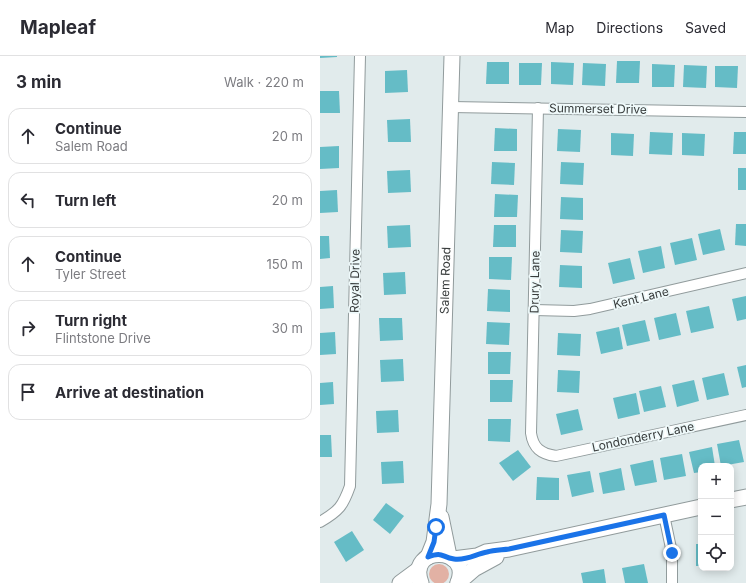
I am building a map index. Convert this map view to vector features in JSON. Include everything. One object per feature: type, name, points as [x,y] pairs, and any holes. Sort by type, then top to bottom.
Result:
[{"type":"main road","name":"Salem Road","points":[[423,570],[434,542],[439,504],[452,56]]},
{"type":"main road","points":[[734,499],[746,497]]},
{"type":"main road","name":"Salem Road","points":[[439,504],[451,557],[459,568],[460,574],[458,583]]},
{"type":"main road","points":[[400,583],[423,570],[441,554],[451,557],[477,556],[486,552],[509,549],[698,508]]},
{"type":"main road","points":[[445,535],[452,544],[459,547],[486,552]]},
{"type":"main road","points":[[458,583],[474,569],[509,549]]},
{"type":"street","name":"Royal Drive","points":[[320,522],[332,516],[343,504],[350,486],[360,56]]},
{"type":"street","name":"Summerset Drive","points":[[451,107],[746,112]]},
{"type":"street","name":"Drury Lane","points":[[538,108],[531,433],[532,442],[541,452]]},
{"type":"street","name":"Kent Lane","points":[[534,310],[574,311],[590,309],[746,273]]},
{"type":"street","name":"Londonderry Lane","points":[[541,452],[556,456],[746,415]]},
{"type":"street","points":[[664,515],[672,553],[672,583]]},
{"type":"shaded area","points":[[439,564],[446,567],[449,574],[446,581],[439,584],[432,581],[429,574],[432,567]]},
{"type":"building","points":[[320,56],[337,56],[337,57],[320,58]]},
{"type":"building","points":[[617,61],[640,61],[639,83],[616,83]]},
{"type":"building","points":[[487,62],[509,62],[509,84],[486,84]]},
{"type":"building","points":[[551,62],[574,63],[573,85],[551,84]]},
{"type":"building","points":[[519,63],[542,63],[541,85],[519,85]]},
{"type":"building","points":[[583,63],[606,64],[605,86],[582,85]]},
{"type":"building","points":[[652,64],[675,65],[674,87],[652,87]]},
{"type":"building","points":[[684,65],[707,66],[706,88],[683,87]]},
{"type":"building","points":[[715,66],[738,66],[737,88],[715,87]]},
{"type":"building","points":[[407,70],[408,92],[385,93],[385,71]]},
{"type":"building","points":[[320,91],[339,91],[340,113],[320,113]]},
{"type":"building","points":[[410,119],[411,142],[388,142],[387,120]]},
{"type":"building","points":[[495,128],[517,129],[517,151],[494,151]]},
{"type":"building","points":[[558,129],[581,130],[580,152],[557,151]]},
{"type":"building","points":[[650,132],[673,133],[672,155],[649,154]]},
{"type":"building","points":[[734,132],[746,132],[746,154],[733,154]]},
{"type":"building","points":[[611,133],[634,134],[633,156],[611,155]]},
{"type":"building","points":[[682,133],[705,134],[704,156],[682,155]]},
{"type":"building","points":[[339,146],[339,168],[320,169],[320,147]]},
{"type":"building","points":[[492,162],[515,163],[514,185],[491,184]]},
{"type":"building","points":[[561,162],[584,163],[583,185],[560,184]]},
{"type":"building","points":[[738,168],[746,168],[746,190],[738,190]]},
{"type":"building","points":[[410,170],[411,192],[388,193],[387,171]]},
{"type":"building","points":[[337,190],[338,212],[320,213],[320,191]]},
{"type":"building","points":[[495,194],[518,195],[517,217],[494,217]]},
{"type":"building","points":[[561,197],[583,198],[583,220],[560,219]]},
{"type":"building","points":[[736,224],[746,224],[746,246],[735,245]]},
{"type":"building","points":[[410,225],[411,247],[388,248],[387,226]]},
{"type":"building","points":[[494,225],[516,225],[516,247],[493,247]]},
{"type":"building","points":[[720,229],[725,250],[703,255],[698,234]]},
{"type":"building","points":[[561,230],[583,231],[582,253],[560,252]]},
{"type":"building","points":[[320,236],[329,236],[330,258],[320,259]]},
{"type":"building","points":[[692,238],[697,260],[675,265],[670,243]]},
{"type":"building","points":[[661,246],[665,268],[643,273],[638,251]]},
{"type":"building","points":[[489,257],[512,257],[511,280],[489,279]]},
{"type":"building","points":[[630,258],[635,279],[613,284],[608,263]]},
{"type":"building","points":[[560,265],[582,266],[582,288],[559,287]]},
{"type":"building","points":[[405,272],[406,294],[384,295],[383,273]]},
{"type":"building","points":[[333,286],[334,308],[320,309],[320,287]]},
{"type":"building","points":[[488,289],[510,290],[510,312],[487,311]]},
{"type":"building","points":[[746,296],[746,319],[737,321],[732,299]]},
{"type":"building","points":[[709,306],[714,328],[691,333],[686,311]]},
{"type":"building","points":[[676,313],[681,335],[659,340],[654,318]]},
{"type":"building","points":[[379,318],[402,318],[403,340],[380,341]]},
{"type":"building","points":[[645,320],[650,341],[627,346],[622,325]]},
{"type":"building","points":[[487,322],[510,323],[509,345],[486,344]]},
{"type":"building","points":[[619,327],[623,349],[601,354],[596,332]]},
{"type":"building","points":[[335,332],[336,354],[320,355],[320,333]]},
{"type":"building","points":[[558,333],[581,334],[580,356],[557,355]]},
{"type":"building","points":[[488,352],[511,352],[510,374],[488,374]]},
{"type":"building","points":[[403,359],[404,381],[381,382],[380,360]]},
{"type":"building","points":[[746,365],[746,387],[742,388],[737,367]]},
{"type":"building","points":[[558,370],[580,371],[579,393],[557,392]]},
{"type":"building","points":[[724,373],[729,395],[707,400],[702,378]]},
{"type":"building","points":[[490,380],[513,380],[512,402],[490,402]]},
{"type":"building","points":[[694,380],[699,401],[677,407],[672,385]]},
{"type":"building","points":[[333,382],[334,404],[320,405],[320,383]]},
{"type":"building","points":[[661,386],[666,407],[644,412],[639,391]]},
{"type":"building","points":[[636,393],[640,414],[618,419],[613,398]]},
{"type":"building","points":[[578,409],[583,430],[561,435],[556,414]]},
{"type":"building","points":[[398,410],[399,432],[377,433],[376,411]]},
{"type":"building","points":[[488,419],[511,419],[510,442],[488,441]]},
{"type":"building","points":[[320,435],[331,435],[332,457],[320,457]]},
{"type":"building","points":[[739,440],[744,462],[734,464],[720,463],[717,444]]},
{"type":"building","points":[[712,447],[715,463],[698,463],[698,472],[694,473],[689,452]]},
{"type":"building","points":[[518,450],[531,467],[513,481],[499,463]]},
{"type":"building","points":[[682,454],[686,476],[664,480],[660,458]]},
{"type":"building","points":[[653,460],[657,482],[635,486],[630,465]]},
{"type":"building","points":[[403,461],[404,483],[382,484],[381,462]]},
{"type":"building","points":[[621,468],[625,490],[603,494],[599,473]]},
{"type":"building","points":[[590,471],[594,492],[572,497],[567,475]]},
{"type":"building","points":[[537,477],[559,478],[559,500],[536,500]]},
{"type":"building","points":[[386,503],[404,516],[390,534],[373,520]]},
{"type":"building","points":[[352,531],[364,550],[346,562],[334,542]]},
{"type":"building","points":[[696,544],[698,544],[698,566],[696,566]]},
{"type":"building","points":[[644,564],[648,583],[625,583],[622,568]]},
{"type":"building","points":[[604,569],[606,583],[583,583],[581,573]]},
{"type":"route","points":[[436,527],[434,542],[428,557],[435,554],[441,554],[448,555],[453,559],[462,559],[477,556],[486,552],[509,549],[664,515],[672,553]]}]
